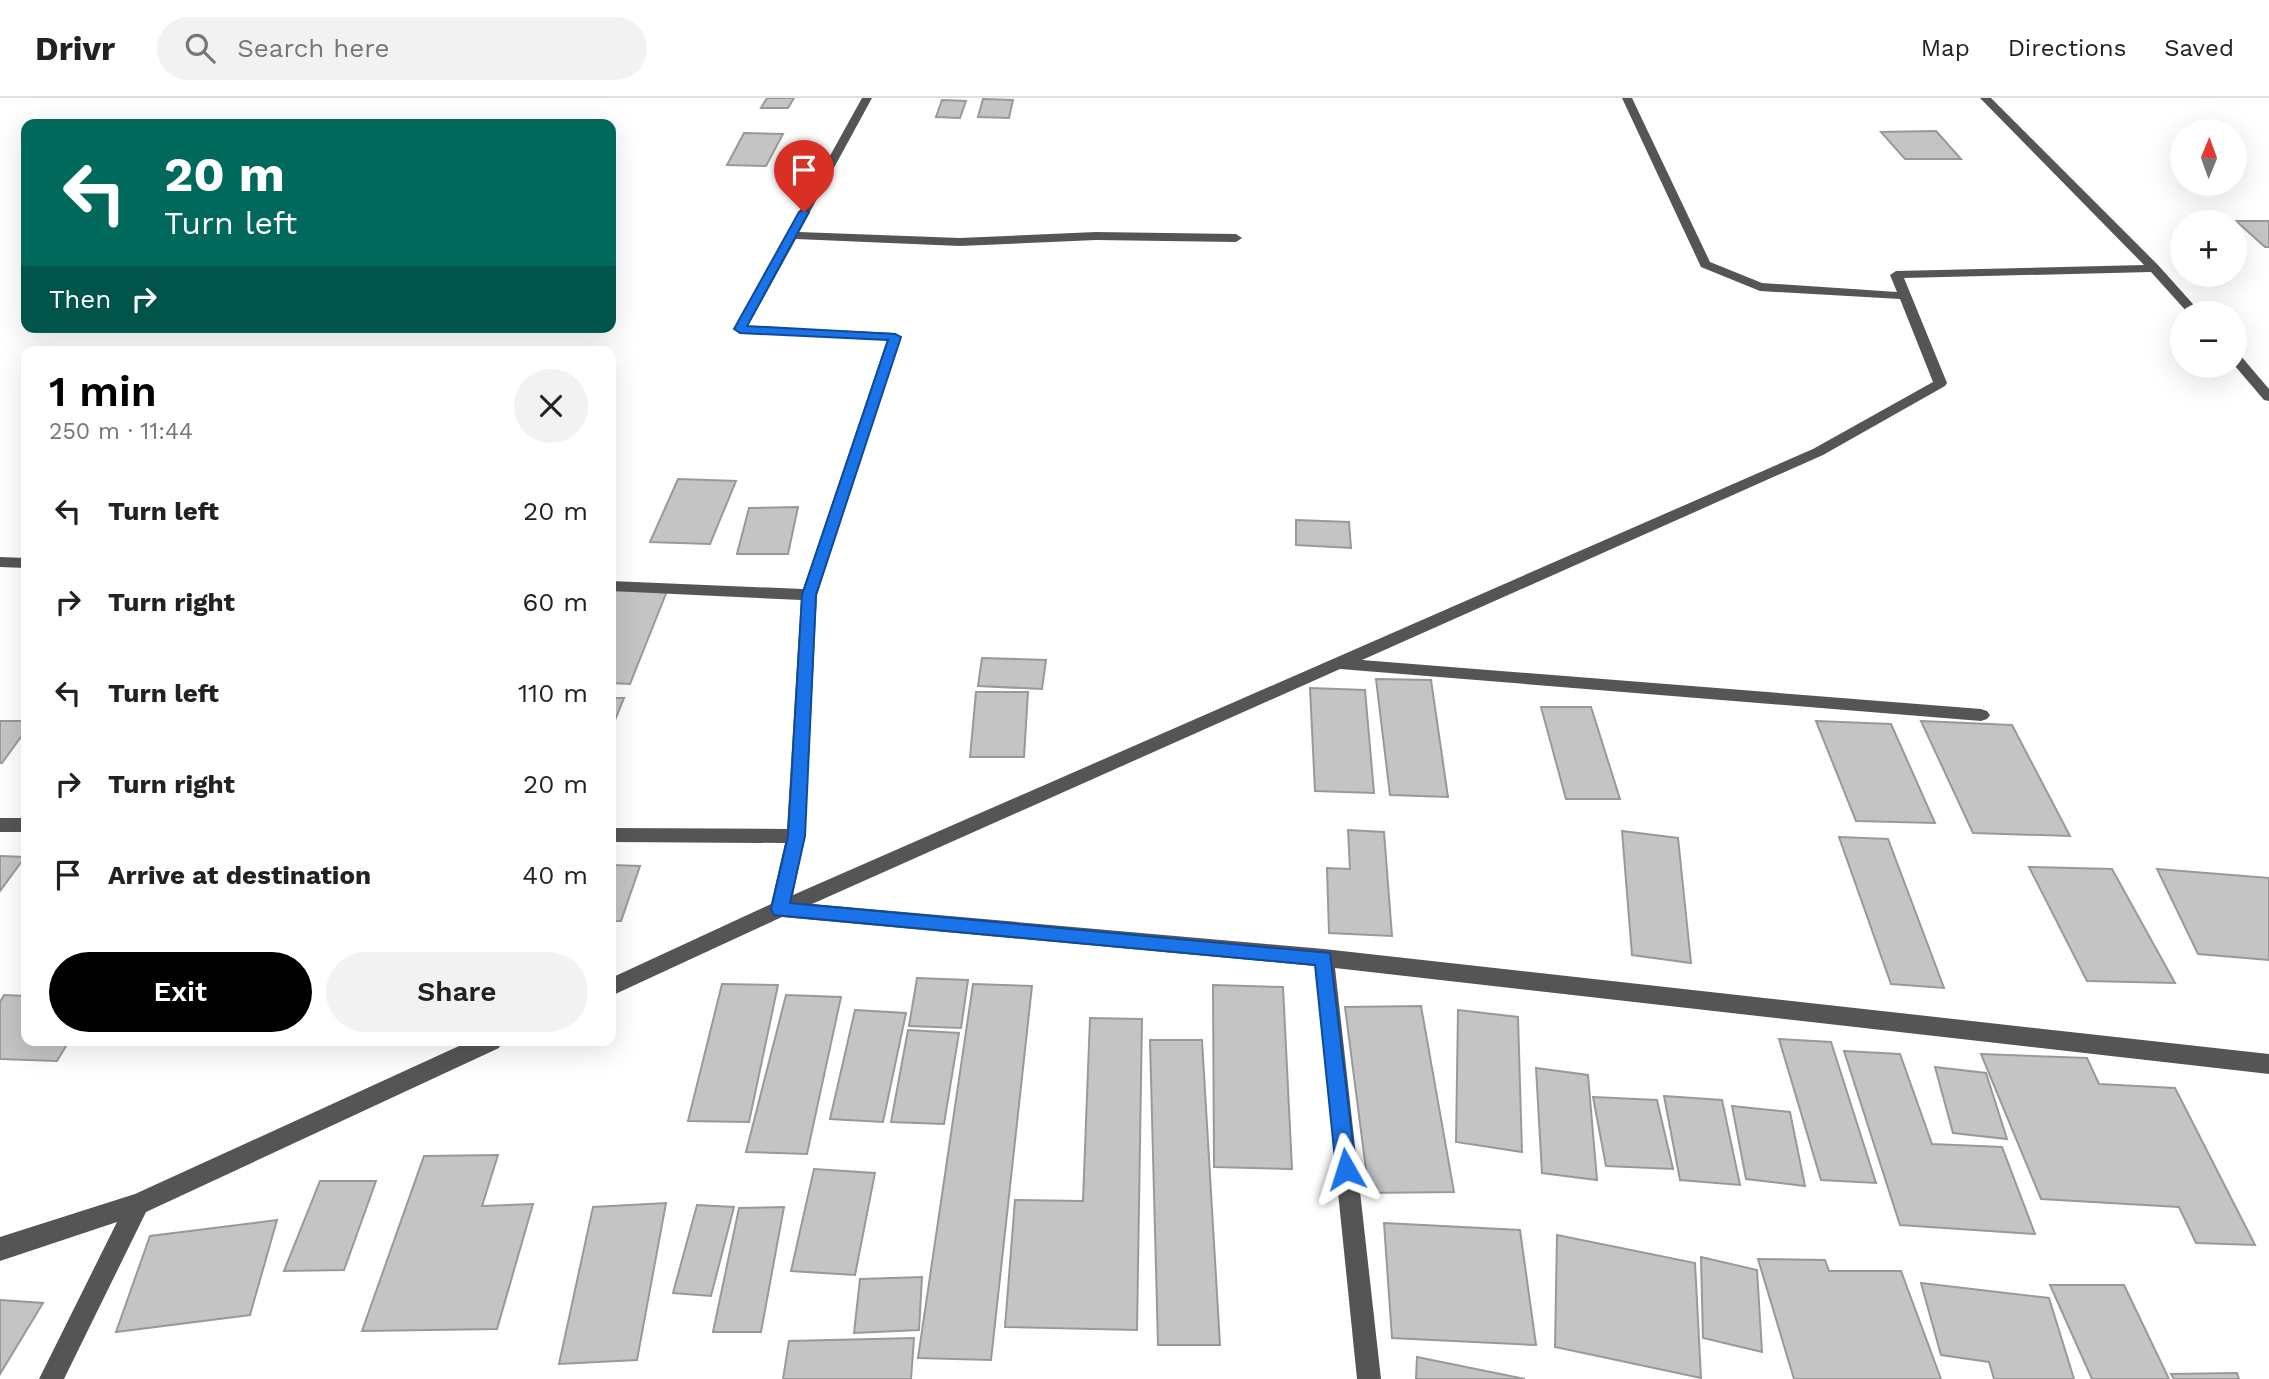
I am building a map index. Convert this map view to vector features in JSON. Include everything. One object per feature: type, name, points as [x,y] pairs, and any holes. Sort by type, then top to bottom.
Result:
[{"type":"street","points":[[780,909],[796,836],[809,595],[895,337],[740,329],[867,98]]},
{"type":"street","points":[[1627,98],[1705,264],[1760,287],[1905,296]]},
{"type":"street","points":[[1985,98],[2183,301]]},
{"type":"street","points":[[792,235],[960,242],[1096,236],[1236,238]]},
{"type":"street","points":[[616,985],[780,909],[1818,452],[1940,383],[1896,275],[2154,268]]},
{"type":"street","points":[[2247,372],[2269,397]]},
{"type":"street","points":[[0,562],[21,563]]},
{"type":"street","points":[[616,586],[809,595]]},
{"type":"street","points":[[1338,664],[1981,715]]},
{"type":"street","points":[[0,825],[21,825]]},
{"type":"street","points":[[616,835],[796,836]]},
{"type":"street","points":[[780,909],[1324,958],[2269,1064]]},
{"type":"street","points":[[1324,958],[1369,1379]]},
{"type":"street","points":[[0,1249],[138,1204],[481,1046]]},
{"type":"street","points":[[51,1379],[138,1204]]},
{"type":"building","points":[[767,98],[794,98],[788,108],[761,108]]},
{"type":"building","points":[[983,99],[1013,100],[1009,118],[978,117]]},
{"type":"building","points":[[942,100],[966,101],[960,118],[936,117]]},
{"type":"building","points":[[1936,131],[1961,159],[1905,159],[1881,132]]},
{"type":"building","points":[[744,133],[783,134],[766,166],[727,165]]},
{"type":"building","points":[[2247,221],[2269,221],[2269,247],[2265,247],[2247,231]]},
{"type":"building","points":[[678,479],[736,481],[710,544],[650,542]]},
{"type":"building","points":[[798,507],[788,554],[737,554],[749,508]]},
{"type":"building","points":[[1296,520],[1349,522],[1351,548],[1296,545]]},
{"type":"building","points":[[616,590],[667,591],[630,684],[616,683]]},
{"type":"building","points":[[982,658],[1046,660],[1042,689],[978,686]]},
{"type":"building","points":[[1376,679],[1431,680],[1448,797],[1390,795]]},
{"type":"building","points":[[1310,688],[1365,690],[1374,793],[1315,791]]},
{"type":"building","points":[[976,692],[1028,692],[1024,757],[970,757]]},
{"type":"building","points":[[616,698],[624,698],[616,718]]},
{"type":"building","points":[[1541,707],[1591,707],[1620,799],[1566,799]]},
{"type":"building","points":[[0,721],[21,721],[21,737],[0,763]]},
{"type":"building","points":[[1816,721],[1891,724],[1935,823],[1856,821]]},
{"type":"building","points":[[1921,721],[2012,725],[2070,836],[1973,833]]},
{"type":"building","points":[[1348,830],[1384,832],[1392,936],[1329,933],[1327,868],[1350,869]]},
{"type":"building","points":[[1622,831],[1678,838],[1691,963],[1632,955]]},
{"type":"building","points":[[1839,837],[1888,839],[1944,988],[1891,984]]},
{"type":"building","points":[[0,856],[21,857],[21,862],[0,891]]},
{"type":"building","points":[[616,865],[640,866],[621,921],[616,921]]},
{"type":"building","points":[[2029,867],[2112,869],[2175,983],[2087,981]]},
{"type":"building","points":[[2157,869],[2269,878],[2269,960],[2198,954]]},
{"type":"building","points":[[917,978],[968,980],[961,1028],[909,1026]]},
{"type":"building","points":[[722,984],[778,985],[749,1122],[688,1121]]},
{"type":"building","points":[[973,984],[1032,986],[991,1360],[918,1358]]},
{"type":"building","points":[[1213,985],[1283,987],[1292,1169],[1214,1167]]},
{"type":"building","points":[[4,995],[21,996],[21,1046],[66,1046],[57,1061],[0,1059],[0,1002]]},
{"type":"building","points":[[786,995],[841,997],[807,1154],[746,1152]]},
{"type":"building","points":[[1421,1006],[1454,1192],[1369,1193],[1345,1007]]},
{"type":"building","points":[[855,1010],[906,1013],[883,1122],[830,1119]]},
{"type":"building","points":[[1458,1010],[1518,1017],[1522,1152],[1456,1142]]},
{"type":"building","points":[[1090,1018],[1142,1019],[1137,1330],[1005,1327],[1015,1200],[1083,1201]]},
{"type":"building","points":[[908,1030],[959,1033],[944,1124],[891,1122]]},
{"type":"building","points":[[1779,1039],[1831,1042],[1876,1183],[1821,1180]]},
{"type":"building","points":[[1150,1040],[1202,1040],[1220,1345],[1158,1345]]},
{"type":"building","points":[[1844,1051],[1900,1054],[1932,1144],[2002,1147],[2035,1234],[1900,1225]]},
{"type":"building","points":[[1981,1054],[2087,1058],[2099,1084],[2175,1088],[2255,1245],[2196,1243],[2179,1207],[2041,1199]]},
{"type":"building","points":[[1935,1067],[1986,1073],[2007,1139],[1953,1133]]},
{"type":"building","points":[[1536,1068],[1588,1075],[1597,1180],[1542,1173]]},
{"type":"building","points":[[1664,1096],[1722,1100],[1740,1185],[1680,1180]]},
{"type":"building","points":[[1593,1097],[1657,1100],[1673,1169],[1606,1166]]},
{"type":"building","points":[[1732,1106],[1790,1112],[1805,1186],[1746,1179]]},
{"type":"building","points":[[498,1155],[482,1206],[533,1204],[497,1329],[362,1331],[424,1156]]},
{"type":"building","points":[[814,1169],[875,1173],[855,1275],[791,1271]]},
{"type":"building","points":[[320,1181],[376,1181],[344,1270],[284,1271]]},
{"type":"building","points":[[666,1203],[637,1360],[559,1364],[593,1207]]},
{"type":"building","points":[[697,1205],[734,1207],[711,1296],[673,1293]]},
{"type":"building","points":[[784,1207],[761,1332],[713,1332],[739,1208]]},
{"type":"building","points":[[277,1220],[250,1315],[116,1332],[150,1236]]},
{"type":"building","points":[[1384,1223],[1520,1230],[1536,1345],[1392,1338]]},
{"type":"building","points":[[1557,1235],[1695,1263],[1701,1378],[1555,1347]]},
{"type":"building","points":[[1701,1257],[1757,1270],[1762,1352],[1703,1338]]},
{"type":"building","points":[[1758,1259],[1825,1260],[1829,1271],[1901,1271],[1941,1379],[1794,1379]]},
{"type":"building","points":[[922,1277],[919,1330],[854,1333],[860,1279]]},
{"type":"building","points":[[1921,1283],[2049,1298],[2074,1379],[1994,1379],[1989,1362],[1941,1355]]},
{"type":"building","points":[[2050,1285],[2124,1285],[2169,1379],[2092,1379]]},
{"type":"building","points":[[0,1300],[43,1303],[0,1374]]},
{"type":"building","points":[[914,1338],[911,1379],[783,1379],[789,1341]]},
{"type":"building","points":[[1417,1357],[1525,1379],[1416,1379]]},
{"type":"building","points":[[2237,1373],[2239,1379],[2174,1379],[2171,1374]]},
{"type":"route","points":[[804,212],[740,329],[895,337],[809,595],[796,836],[780,909],[1324,958],[1346,1169]]}]
